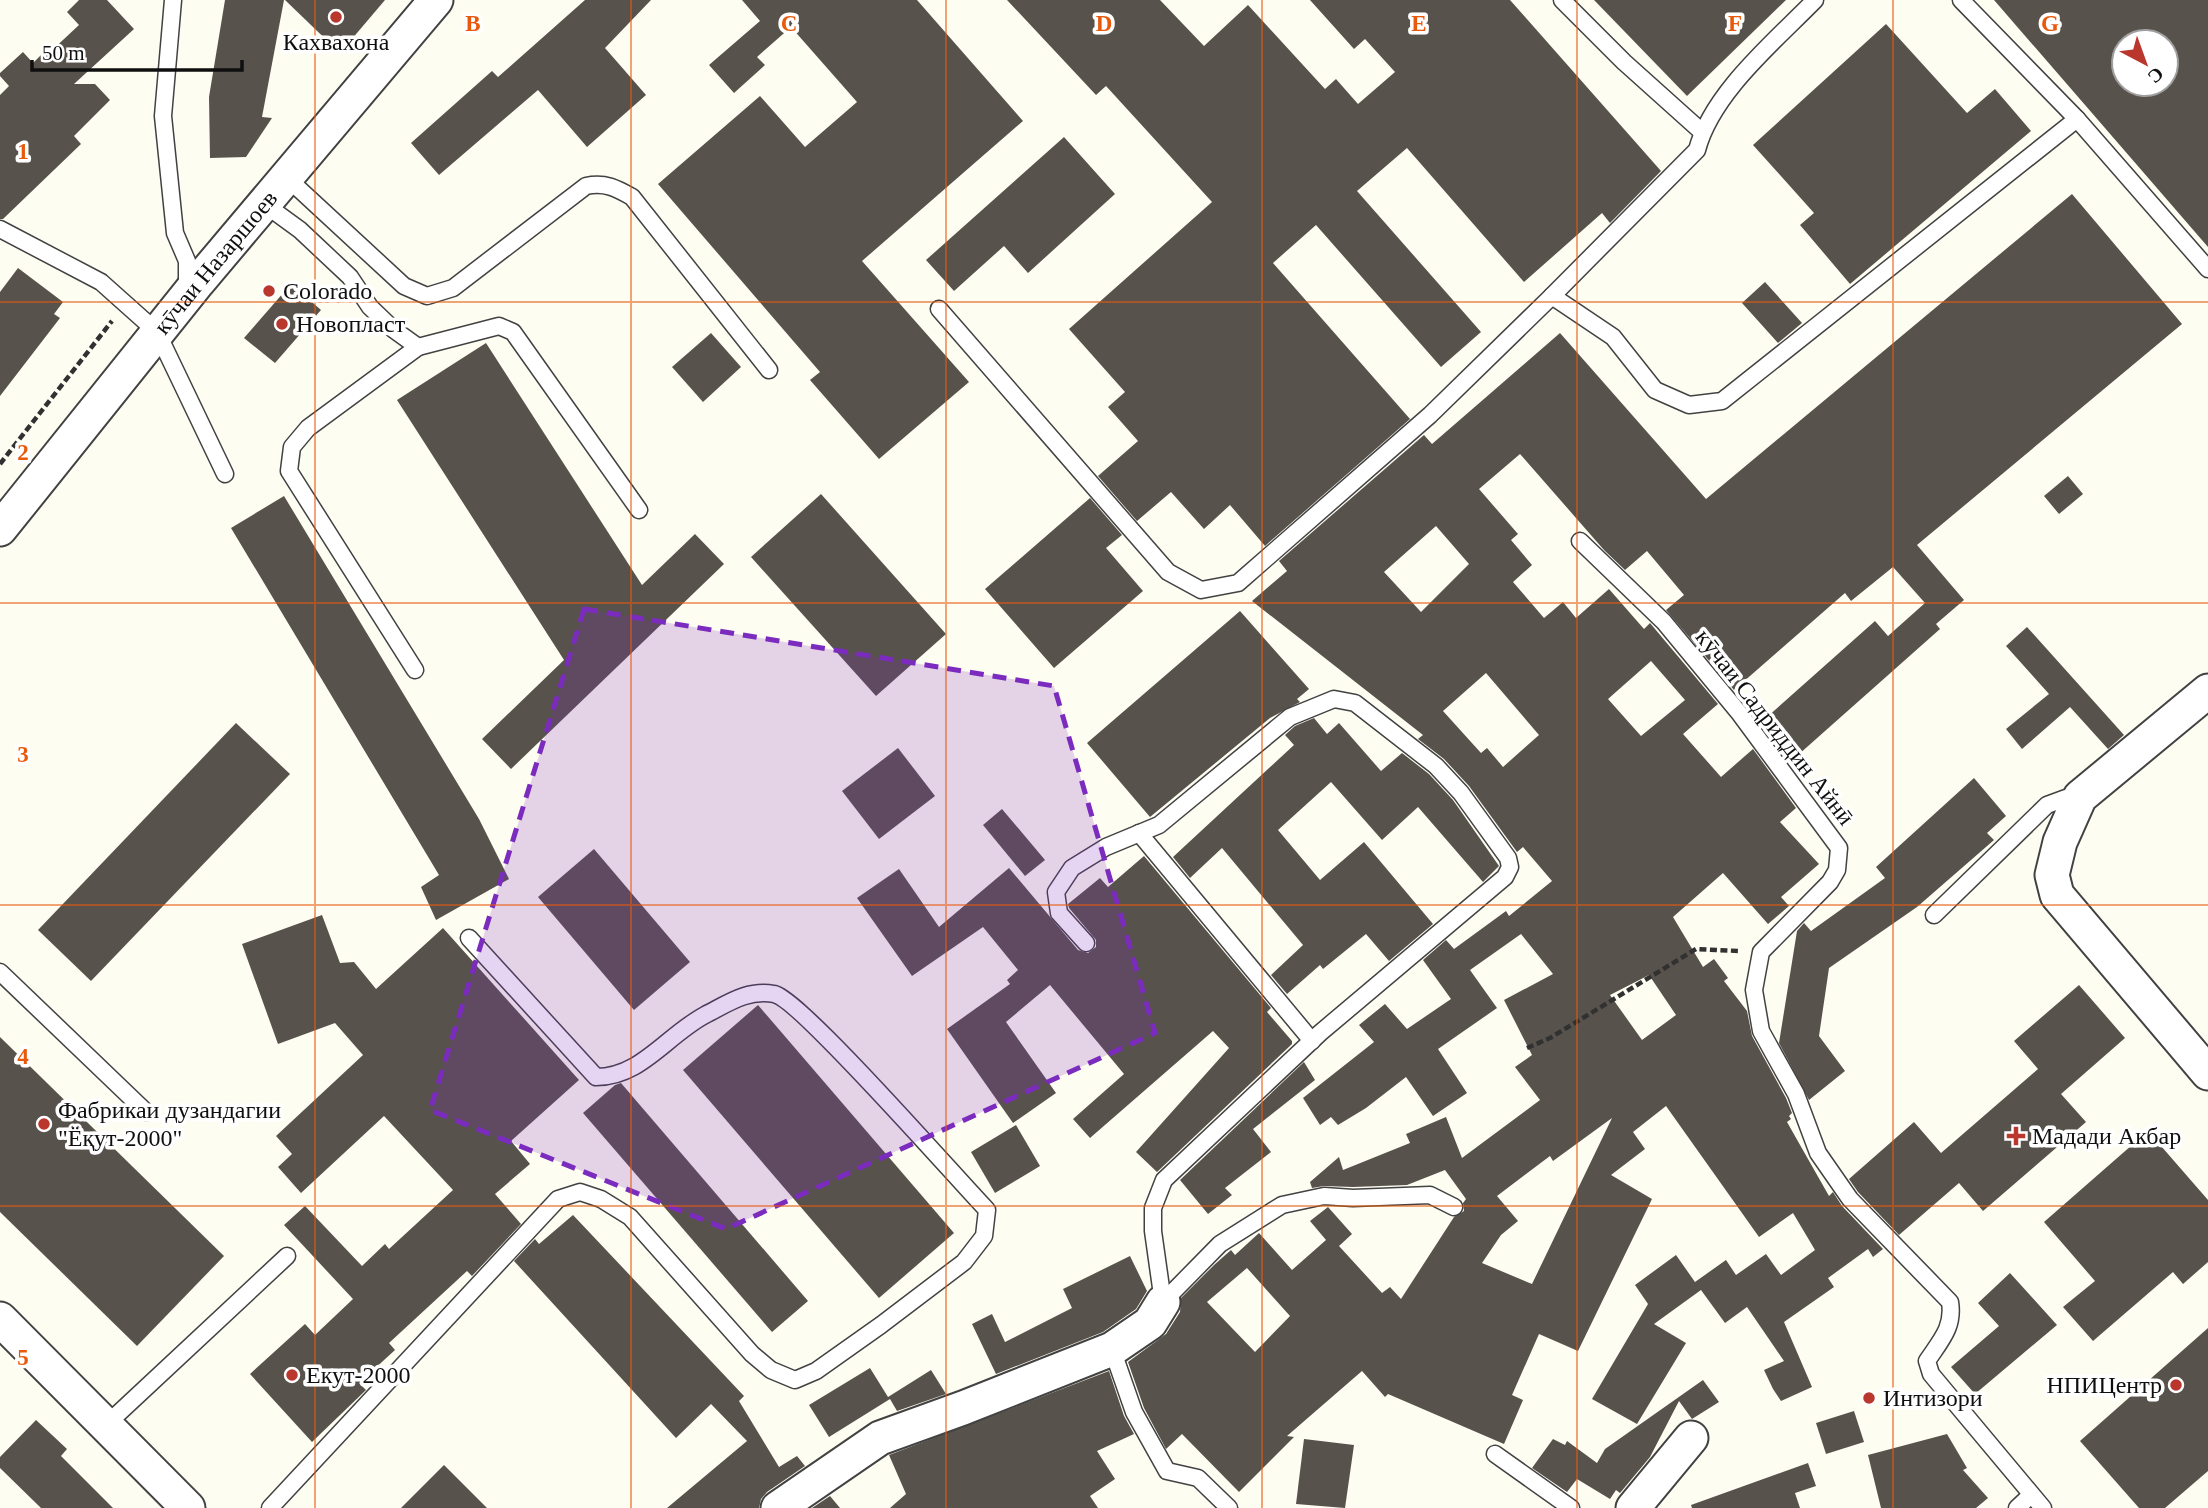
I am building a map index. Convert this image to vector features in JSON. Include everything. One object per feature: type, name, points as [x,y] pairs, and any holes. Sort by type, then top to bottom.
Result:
[{"type":"street","name":"кӯчаи Назаршоев","points":[[0,529],[285,176],[436,0]]},
{"type":"street","points":[[2208,691],[2080,797],[2060,842],[2052,875],[2057,895],[2208,1073]]},
{"type":"street","points":[[778,1508],[880,1438],[1112,1349],[1150,1323],[1163,1302]]},
{"type":"street","points":[[0,1319],[188,1508]]},
{"type":"street","points":[[1633,1508],[1690,1438]]},
{"type":"lane","points":[[173,0],[163,116],[175,233],[187,261],[187,296]]},
{"type":"lane","points":[[1562,0],[1624,62],[1702,132]]},
{"type":"lane","points":[[939,309],[1168,572],[1201,590],[1238,583],[1430,415],[1697,150],[1702,132],[1724,95],[1815,0]]},
{"type":"lane","points":[[1961,0],[2077,119],[2208,269]]},
{"type":"lane","points":[[1552,296],[1614,337],[1655,390],[1689,405],[1722,401],[2077,119]]},
{"type":"lane","points":[[285,176],[404,286],[427,296],[453,288],[586,186],[599,183],[613,186],[632,197],[769,370]]},
{"type":"lane","points":[[263,203],[300,230],[350,277],[370,307],[393,330],[418,347]]},
{"type":"lane","points":[[1,232],[101,282],[157,332],[225,474]]},
{"type":"lane","points":[[415,670],[289,471],[292,447],[308,428],[418,347],[499,326],[513,332],[639,510]]},
{"type":"lane","name":"кӯчаи Садриддин Айнӣ","points":[[1580,541],[1664,622],[1740,714],[1839,848],[1837,870],[1830,881],[1761,951]]},
{"type":"lane","points":[[1086,943],[1059,913],[1056,892],[1072,868],[1106,847],[1159,825],[1290,718],[1334,699],[1355,703],[1436,766],[1461,793],[1508,858],[1510,867],[1505,877],[1312,1041],[1164,1180],[1153,1208],[1153,1231],[1163,1302]]},
{"type":"lane","points":[[1934,915],[2047,805],[2066,798],[2080,797]]},
{"type":"lane","points":[[1139,833],[1312,1041]]},
{"type":"lane","points":[[270,1508],[558,1199],[580,1192],[601,1199],[630,1217],[752,1354],[771,1370],[795,1381],[816,1371],[964,1262],[984,1236],[986,1210],[860,1072],[805,1017],[777,994],[747,993],[687,1025],[631,1070],[613,1077],[596,1077],[469,938]]},
{"type":"lane","points":[[1761,951],[1754,990],[1761,1031],[1796,1094],[1818,1153],[1850,1199],[1950,1302],[1952,1317],[1944,1337],[1927,1361],[1931,1374],[2043,1508]]},
{"type":"lane","points":[[0,972],[146,1112]]},
{"type":"lane","points":[[1163,1302],[1220,1244],[1282,1205],[1324,1196],[1353,1198],[1430,1195],[1454,1207]]},
{"type":"lane","points":[[107,1424],[287,1256]]},
{"type":"lane","points":[[1112,1349],[1134,1412],[1167,1471],[1198,1478],[1229,1508]]},
{"type":"lane","points":[[1495,1454],[1571,1508]]},
{"type":"lane","points":[[2017,1508],[2031,1495]]},
{"type":"path","points":[[0,464],[125,304]]},
{"type":"path","points":[[1527,1048],[1550,1038],[1696,949],[1761,951]]},
{"type":"highlighted area","points":[[584,609],[1054,686],[1155,1033],[726,1229],[430,1110]]},
{"type":"building","points":[[79,0],[107,0],[134,29],[74,84],[95,84],[110,100],[74,136],[81,144],[0,219],[0,95],[9,86],[0,73],[23,52],[33,63],[45,51],[48,54],[79,25],[67,12]]},
{"type":"building","points":[[225,0],[284,0],[262,117],[272,118],[246,157],[210,158],[209,97]]},
{"type":"building","points":[[285,0],[385,0],[340,53]]},
{"type":"building","points":[[585,0],[651,0],[605,48],[646,95],[587,147],[538,90],[439,175],[411,143],[492,71],[498,77]]},
{"type":"building","points":[[742,0],[917,0],[1023,121],[862,261],[969,382],[879,459],[810,380],[820,372],[658,184],[760,96],[805,147],[857,102],[791,27],[757,57],[765,65],[734,93],[709,65],[760,21]]},
{"type":"building","points":[[1007,0],[1160,0],[1204,46],[1248,5],[1325,89],[1336,79],[1358,104],[1395,72],[1365,39],[1354,49],[1310,0],[1510,0],[1661,171],[1610,223],[1602,213],[1524,282],[1407,148],[1357,191],[1481,332],[1441,367],[1316,225],[1273,263],[1410,419],[1265,546],[1230,505],[1204,529],[1171,492],[1137,521],[1098,476],[1138,441],[1108,407],[1125,392],[1069,329],[1212,202],[1106,86],[1096,95]]},
{"type":"building","points":[[1594,0],[1786,0],[1687,96]]},
{"type":"building","points":[[1994,0],[2208,0],[2208,247]]},
{"type":"building","points":[[1886,24],[1967,113],[1995,89],[2031,131],[1850,284],[1800,225],[1814,213],[1753,145]]},
{"type":"building","points":[[1064,137],[1115,194],[1028,273],[1004,246],[954,291],[926,260]]},
{"type":"building","points":[[2072,194],[2182,324],[1917,545],[1964,600],[1936,624],[1940,629],[1789,763],[1769,735],[1776,729],[1766,718],[1875,621],[1888,636],[1925,603],[1893,567],[1851,601],[1845,593],[1734,690],[1666,610],[1684,595],[1647,551],[1625,570],[1604,550],[1520,454],[1479,489],[1518,534],[1511,540],[1532,565],[1513,582],[1544,618],[1563,602],[1576,618],[1609,589],[1644,629],[1650,623],[1718,704],[1683,734],[1721,777],[1753,749],[1796,808],[1780,822],[1819,864],[1781,897],[1789,906],[1768,924],[1723,873],[1673,917],[1703,967],[1714,959],[1728,978],[1724,981],[1747,1011],[1752,1036],[1792,1113],[1787,1122],[1829,1196],[1833,1192],[1842,1206],[1883,1249],[1873,1257],[1868,1249],[1828,1278],[1834,1287],[1784,1322],[1812,1387],[1781,1401],[1764,1370],[1784,1361],[1747,1307],[1725,1323],[1701,1290],[1654,1324],[1686,1343],[1637,1424],[1592,1399],[1648,1304],[1635,1285],[1676,1255],[1695,1282],[1726,1260],[1736,1275],[1766,1254],[1781,1275],[1815,1250],[1793,1213],[1759,1237],[1666,1106],[1633,1132],[1645,1149],[1611,1175],[1652,1199],[1578,1351],[1539,1334],[1512,1395],[1523,1400],[1504,1444],[1388,1394],[1385,1397],[1362,1371],[1287,1436],[1294,1437],[1239,1492],[1182,1434],[1166,1449],[1144,1408],[1128,1362],[1166,1334],[1180,1312],[1181,1298],[1214,1265],[1231,1250],[1235,1255],[1259,1233],[1292,1270],[1326,1240],[1310,1221],[1328,1207],[1352,1234],[1339,1246],[1382,1293],[1390,1287],[1401,1299],[1454,1217],[1464,1211],[1463,1203],[1466,1199],[1445,1170],[1407,1185],[1312,1188],[1310,1182],[1339,1157],[1343,1170],[1410,1143],[1406,1134],[1446,1117],[1462,1158],[1540,1100],[1515,1067],[1532,1055],[1504,1000],[1553,974],[1521,934],[1470,970],[1497,1008],[1438,1049],[1467,1093],[1433,1116],[1406,1077],[1366,1108],[1338,1125],[1331,1117],[1320,1125],[1303,1098],[1374,1042],[1359,1025],[1385,1004],[1407,1029],[1451,999],[1423,960],[1446,940],[1454,949],[1506,911],[1509,916],[1552,881],[1523,847],[1517,852],[1469,786],[1444,759],[1418,739],[1423,735],[1252,601],[1287,571],[1279,561],[1424,435],[1432,444],[1560,333],[1706,499]],"holes":[[[1436,526],[1469,564],[1421,612],[1384,572]],[[1651,661],[1685,700],[1641,736],[1608,699]],[[1486,673],[1539,735],[1503,767],[1487,748],[1481,753],[1443,711]],[[1649,975],[1676,1015],[1642,1040],[1610,995]],[[1612,1118],[1532,1284],[1482,1263],[1501,1235],[1518,1221],[1497,1196],[1550,1156],[1553,1161]],[[1247,1268],[1290,1316],[1255,1352],[1207,1302]]]},
{"type":"building","points":[[18,268],[63,302],[54,314],[60,318],[0,396],[0,292]]},
{"type":"building","points":[[1765,282],[1802,323],[1778,343],[1742,303]]},
{"type":"building","name":"Новопласт","points":[[291,284],[321,310],[275,363],[244,338]]},
{"type":"building","points":[[711,333],[741,367],[703,402],[672,367]]},
{"type":"building","points":[[486,343],[642,585],[695,534],[724,564],[511,769],[482,739],[564,660],[397,400]]},
{"type":"building","points":[[2068,476],[2083,494],[2059,514],[2044,496]]},
{"type":"building","points":[[821,494],[946,634],[876,696],[751,557]]},
{"type":"building","points":[[284,496],[479,819],[509,879],[436,920],[421,887],[439,875],[231,528]]},
{"type":"building","points":[[1090,498],[1122,535],[1106,548],[1143,591],[1054,668],[985,589]]},
{"type":"building","points":[[1240,611],[1309,689],[1297,699],[1300,702],[1270,718],[1150,817],[1087,743]]},
{"type":"building","points":[[2027,627],[2124,735],[2108,749],[2070,707],[2022,749],[2006,729],[2049,694],[2006,646]]},
{"type":"building","points":[[1314,718],[1327,734],[1339,723],[1381,771],[1402,753],[1429,774],[1453,800],[1499,866],[1483,882],[1418,807],[1382,840],[1331,782],[1278,830],[1320,880],[1364,842],[1433,924],[1389,961],[1366,934],[1323,969],[1320,965],[1287,994],[1271,975],[1303,945],[1222,848],[1190,878],[1173,857],[1294,745],[1285,735],[1295,726]]},
{"type":"building","points":[[236,723],[290,774],[91,981],[38,930]]},
{"type":"building","points":[[898,748],[935,796],[879,839],[842,791]]},
{"type":"building","points":[[1974,778],[2006,816],[1987,833],[1994,840],[1917,907],[1829,968],[1819,1036],[1845,1071],[1809,1100],[1779,1043],[1797,931],[1804,923],[1811,931],[1885,878],[1876,867]]},
{"type":"building","points":[[1002,809],[1045,860],[1025,876],[983,825]]},
{"type":"building","points":[[594,849],[690,962],[634,1010],[538,897]]},
{"type":"building","points":[[1144,856],[1271,1008],[1267,1012],[1292,1041],[1292,1044],[1157,1172],[1136,1152],[1229,1048],[1213,1031],[1090,1138],[1073,1119],[1124,1074],[1050,985],[1006,1022],[1056,1093],[1013,1123],[947,1029],[1010,984],[1007,980],[1018,970],[983,927],[912,976],[857,898],[899,869],[939,927],[1009,868],[1078,950],[1088,953],[1096,947],[1096,940],[1068,904],[1100,878],[1108,887]]},
{"type":"building","points":[[322,915],[340,963],[354,962],[376,989],[443,928],[579,1080],[511,1141],[530,1164],[495,1194],[521,1224],[472,1276],[467,1271],[389,1343],[395,1350],[359,1383],[366,1390],[312,1442],[250,1374],[305,1324],[315,1335],[353,1299],[284,1225],[305,1206],[362,1266],[385,1244],[389,1249],[453,1190],[384,1116],[301,1193],[278,1167],[292,1154],[276,1136],[363,1055],[335,1023],[278,1044],[242,944]]},
{"type":"building","points":[[2079,985],[2125,1038],[2061,1094],[2086,1122],[1983,1211],[1959,1183],[1899,1235],[1849,1179],[1914,1122],[1941,1153],[2038,1069],[2014,1041]]},
{"type":"building","points":[[758,1005],[954,1233],[879,1298],[683,1070]]},
{"type":"building","name":"Фабрикаи дузандагии \"Ёқут-2000\"","points":[[0,1037],[224,1256],[137,1346],[0,1212]]},
{"type":"building","points":[[1304,1062],[1315,1080],[1253,1129],[1271,1152],[1225,1188],[1232,1195],[1208,1214],[1180,1180]]},
{"type":"building","points":[[621,1083],[808,1301],[772,1332],[583,1113],[615,1085]]},
{"type":"building","points":[[1016,1125],[1040,1166],[995,1193],[971,1152]]},
{"type":"building","points":[[2148,1131],[2208,1200],[2208,1262],[2183,1284],[2173,1272],[2093,1341],[2063,1307],[2095,1281],[2044,1222]]},
{"type":"building","points":[[573,1215],[744,1396],[739,1401],[779,1467],[797,1456],[805,1466],[767,1492],[761,1499],[759,1508],[667,1508],[747,1441],[711,1404],[676,1438],[514,1261],[535,1239],[539,1244]]},
{"type":"building","points":[[1130,1256],[1147,1291],[1136,1309],[1103,1332],[996,1374],[972,1324],[992,1314],[1005,1342],[1072,1308],[1063,1289]]},
{"type":"building","points":[[2010,1273],[2057,1325],[1975,1394],[1951,1367],[1999,1326],[1978,1303]]},
{"type":"building","name":"НПИЦентр","points":[[2208,1328],[2208,1471],[2165,1508],[2139,1508],[2080,1441]]},
{"type":"building","points":[[870,1368],[888,1397],[931,1370],[946,1394],[897,1411],[890,1399],[829,1437],[809,1405]]},
{"type":"building","points":[[1109,1371],[1124,1416],[1134,1434],[1097,1451],[1115,1479],[1090,1496],[1098,1508],[890,1508],[906,1494],[889,1455]]},
{"type":"building","points":[[1703,1380],[1719,1402],[1692,1419],[1679,1401],[1650,1457],[1620,1493],[1616,1490],[1610,1499],[1577,1479],[1567,1492],[1532,1468],[1553,1439],[1565,1445],[1567,1441],[1597,1463],[1605,1449]]},
{"type":"building","points":[[1854,1411],[1864,1442],[1826,1454],[1816,1423]]},
{"type":"building","points":[[36,1420],[67,1449],[61,1456],[113,1508],[41,1508],[0,1468],[0,1457]]},
{"type":"building","points":[[1947,1434],[1967,1468],[1963,1470],[1988,1498],[1976,1508],[1881,1508],[1868,1455]]},
{"type":"building","points":[[1304,1439],[1354,1445],[1345,1508],[1296,1504]]},
{"type":"building","points":[[1808,1463],[1816,1486],[1795,1493],[1800,1508],[1692,1508],[1691,1505]]},
{"type":"building","points":[[444,1465],[487,1508],[401,1508]]},
{"type":"building","points":[[830,1496],[840,1508],[812,1508]]},
{"type":"place","name":"Кахвахона","points":[[336,17]]},
{"type":"place","name":"Colorado","points":[[269,291]]},
{"type":"place","name":"Новопласт","points":[[282,324]]},
{"type":"place","name":"Фабрикаи дузандагии \"Ёқут-2000\"","points":[[44,1124]]},
{"type":"place","name":"Мадади Акбар","points":[[2016,1136]]},
{"type":"place","name":"Екут-2000","points":[[292,1375]]},
{"type":"place","name":"НПИЦентр","points":[[2176,1385]]},
{"type":"place","name":"Интизори","points":[[1869,1398]]}]
